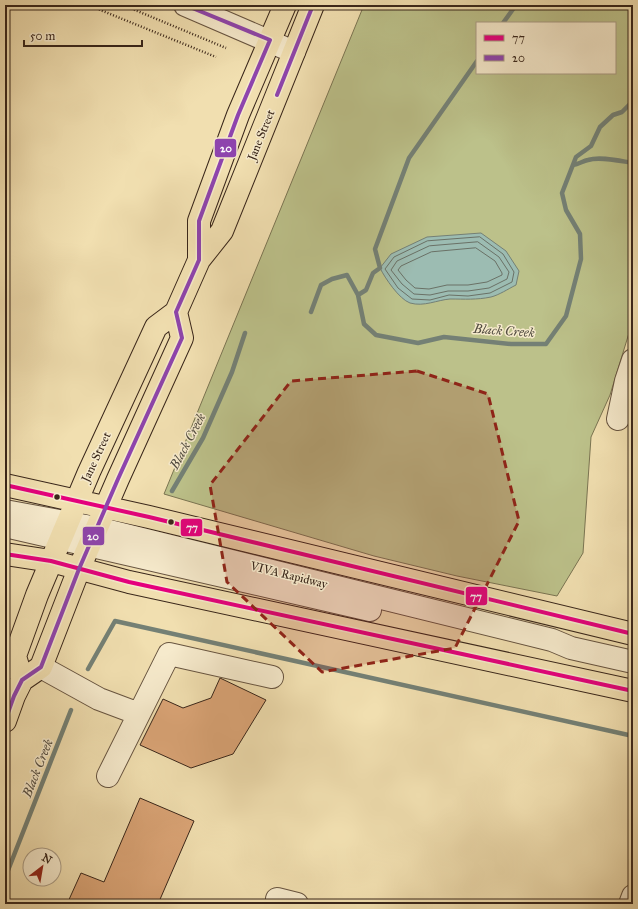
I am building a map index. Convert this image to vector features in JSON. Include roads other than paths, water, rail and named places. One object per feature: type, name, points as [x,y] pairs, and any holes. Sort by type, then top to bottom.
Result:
[{"type":"main road","name":"Jane Street","points":[[199,260],[199,221],[238,115],[285,5]]},
{"type":"main road","name":"Jane Street","points":[[22,680],[15,656],[76,500],[156,327],[176,312],[199,260],[222,231],[313,5]]},
{"type":"main road","points":[[5,721],[14,696],[22,680],[42,667],[79,569],[182,338],[176,312]]},
{"type":"main road","points":[[5,485],[106,507],[633,634]]},
{"type":"main road","points":[[5,554],[51,562],[137,584],[633,691]]},
{"type":"street","points":[[186,5],[270,40],[294,52]]},
{"type":"street","points":[[618,419],[629,382],[633,360]]},
{"type":"street","name":"VIVA Rapidway","points":[[5,511],[63,531]]},
{"type":"street","name":"VIVA Rapidway","points":[[5,526],[63,531],[93,537],[377,612],[552,648],[571,648],[633,662]]},
{"type":"street","points":[[108,776],[169,654],[272,677]]},
{"type":"street","points":[[42,667],[99,699],[139,714]]},
{"type":"street","points":[[630,904],[633,896]]},
{"type":"water","points":[[481,233],[506,251],[519,271],[516,285],[494,296],[476,299],[450,299],[425,304],[410,303],[397,293],[380,268],[391,254],[427,237]]},
{"type":"waterway","points":[[504,22],[516,5]]},
{"type":"waterway","points":[[358,295],[366,290],[373,273],[380,268],[375,249],[409,158],[476,62]]},
{"type":"waterway","name":"Black Creek","points":[[311,312],[321,285],[332,279],[347,275],[358,295],[364,324],[376,335],[418,343],[444,337],[511,344],[546,344],[566,316],[581,259],[580,234],[566,210],[562,193],[576,157],[591,146],[600,127],[613,115],[622,112],[633,101]]},
{"type":"waterway","points":[[573,165],[586,160],[598,158],[633,163]]},
{"type":"waterway","name":"Black Creek","points":[[172,491],[203,438],[232,372],[245,333]]},
{"type":"waterway","points":[[88,669],[115,621],[633,736]]},
{"type":"waterway","name":"Black Creek","points":[[5,878],[71,710]]}]
